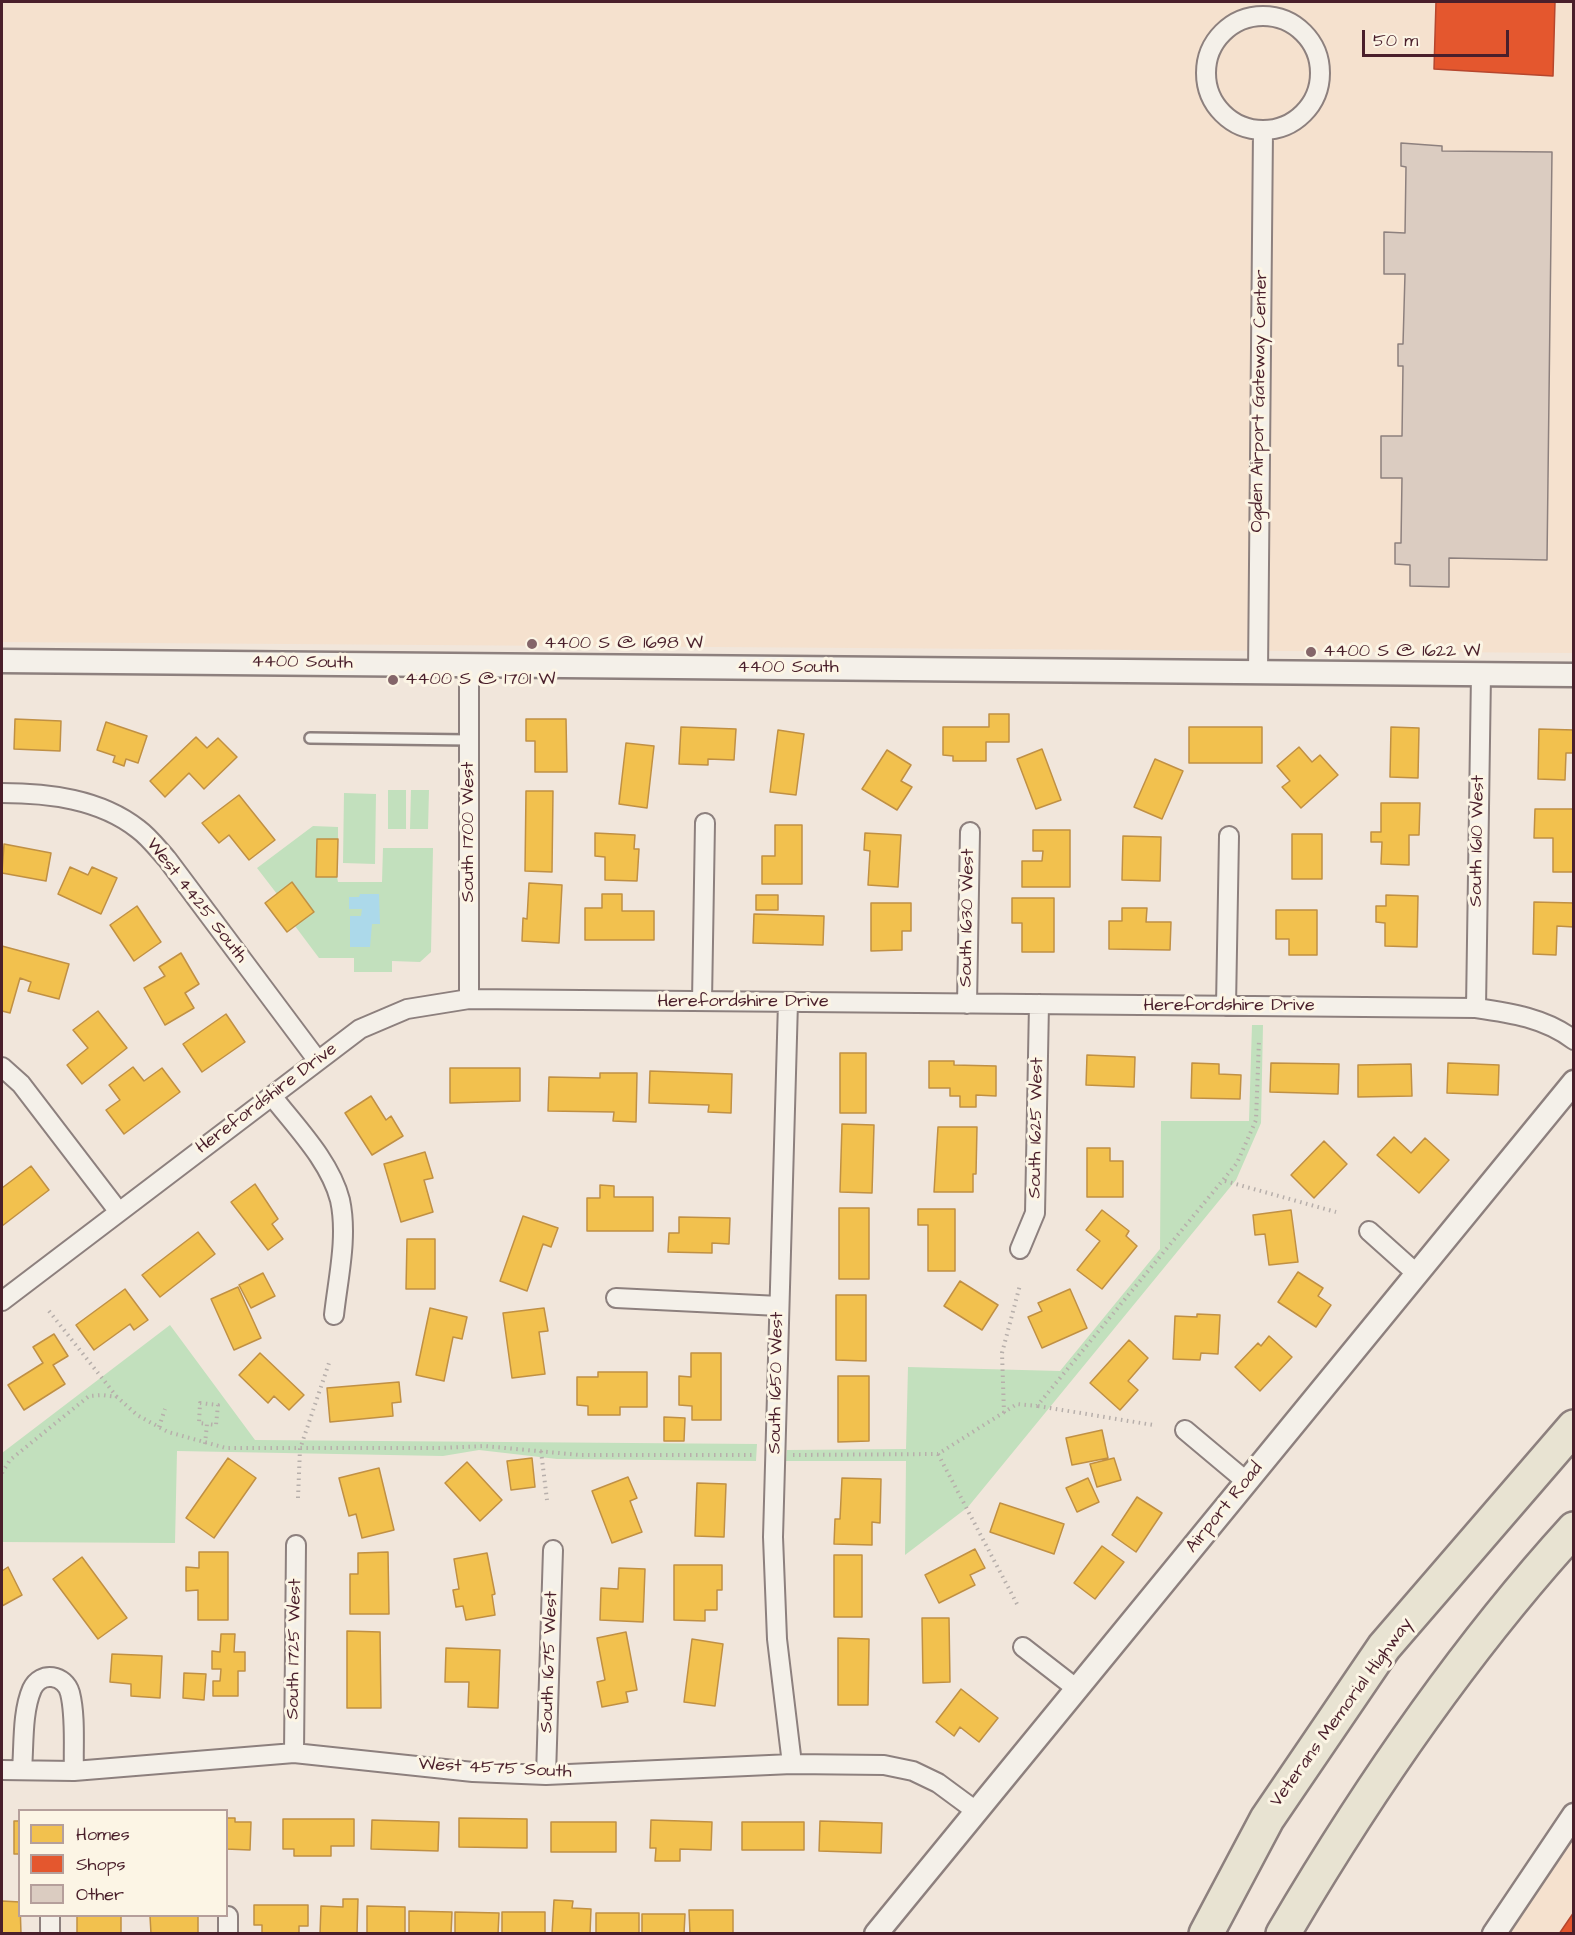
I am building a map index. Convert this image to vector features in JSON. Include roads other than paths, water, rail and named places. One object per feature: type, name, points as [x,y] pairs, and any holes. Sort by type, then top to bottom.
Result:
[{"type":"highway","name":"Veterans Memorial Highway","points":[[1206,1934],[1267,1819],[1384,1647],[1574,1427]]},
{"type":"highway","points":[[1283,1934],[1350,1825],[1412,1732],[1510,1603],[1574,1528]]},
{"type":"street","points":[[1256,16],[1283,19],[1304,31],[1316,47],[1322,67],[1320,87],[1307,111],[1291,124],[1263,131],[1242,127],[1225,117],[1214,103],[1207,85],[1206,65],[1212,47],[1224,31],[1236,22],[1256,16]]},
{"type":"street","name":"Ogden Airport Gateway Center","points":[[1258,672],[1263,131]]},
{"type":"street","name":"4400 South","points":[[2,661],[1574,675]]},
{"type":"street","name":"South 1700 West","points":[[469,665],[469,999]]},
{"type":"street","name":"South 1610 West","points":[[1476,1008],[1481,674]]},
{"type":"street","name":"West 4425 South","points":[[2,793],[43,793],[96,807],[138,829],[167,859],[318,1061]]},
{"type":"street","points":[[702,1001],[705,823]]},
{"type":"street","name":"South 1630 West","points":[[967,1004],[970,832]]},
{"type":"street","points":[[1226,1006],[1229,836]]},
{"type":"street","name":"Herefordshire Drive","points":[[2,1301],[360,1029],[407,1009],[469,999],[1476,1008],[1519,1014],[1560,1030],[1574,1040]]},
{"type":"street","name":"South 1650 West","points":[[788,1002],[773,1537],[777,1639],[792,1764]]},
{"type":"street","name":"South 1625 West","points":[[1020,1248],[1035,1213],[1039,1004]]},
{"type":"street","points":[[2,1067],[21,1084],[119,1212]]},
{"type":"street","name":"Airport Road","points":[[876,1934],[1574,1082]]},
{"type":"street","points":[[272,1096],[326,1167],[339,1199],[343,1232],[334,1315]]},
{"type":"street","points":[[1369,1231],[1417,1274]]},
{"type":"street","points":[[616,1298],[778,1306]]},
{"type":"street","points":[[1185,1430],[1247,1482]]},
{"type":"street","name":"South 1725 West","points":[[294,1753],[296,1545]]},
{"type":"street","name":"South 1675 West","points":[[546,1775],[553,1550]]},
{"type":"street","points":[[1023,1647],[1077,1689]]},
{"type":"street","points":[[22,1770],[29,1701],[33,1686],[43,1677],[54,1677],[63,1681],[70,1693],[74,1771]]},
{"type":"street","name":"West 4575 South","points":[[2,1770],[74,1771],[294,1753],[473,1772],[546,1775],[792,1764],[884,1765],[913,1771],[938,1783],[976,1811]]},
{"type":"street","points":[[1494,1934],[1574,1815]]},
{"type":"street","points":[[50,1917],[50,1934]]},
{"type":"lane","points":[[310,738],[469,740]]},
{"type":"water","points":[[360,894],[379,894],[380,924],[372,924],[370,947],[350,947],[350,916],[361,916],[362,909],[349,909],[349,897],[359,897]]},
{"type":"place","name":"4400 S @ 1698 W","points":[[532,644]]},
{"type":"place","name":"4400 S @ 1622 W","points":[[1311,652]]},
{"type":"place","name":"4400 S @ 1701 W","points":[[393,680]]}]
